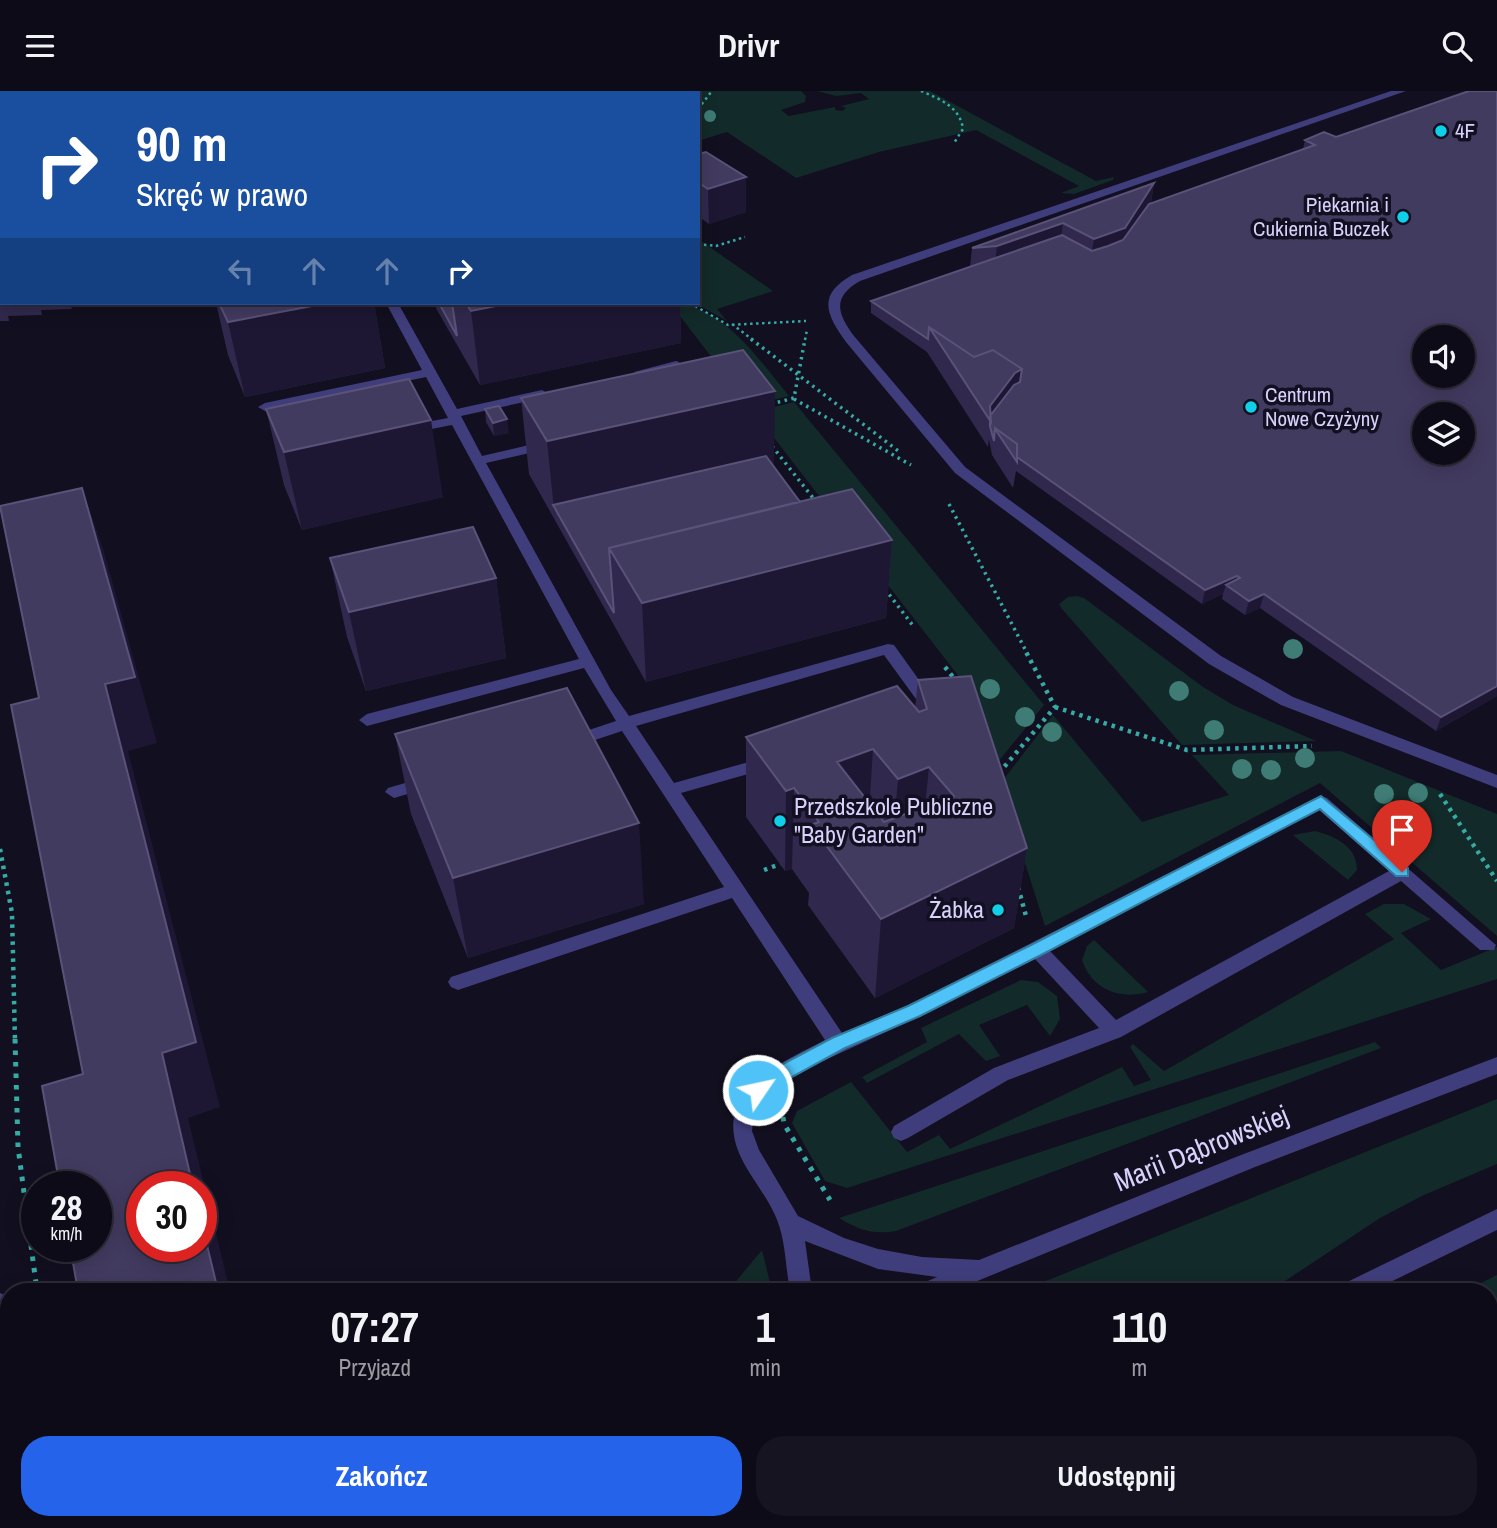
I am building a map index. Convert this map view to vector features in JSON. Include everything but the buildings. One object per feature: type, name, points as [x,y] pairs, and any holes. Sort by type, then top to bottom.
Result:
[{"type":"street","points":[[1401,91],[856,278],[838,289],[833,302],[843,330],[960,470],[1215,660],[1246,680],[1299,706],[1497,782]]},
{"type":"street","points":[[393,305],[588,662],[625,724],[672,790],[735,890],[838,1043]]},
{"type":"street","points":[[623,376],[676,365],[700,398]]},
{"type":"street","points":[[265,407],[430,372]]},
{"type":"street","points":[[403,431],[557,391]]},
{"type":"street","points":[[478,461],[559,442]]},
{"type":"street","points":[[560,745],[888,649],[924,698],[926,717],[913,720]]},
{"type":"street","points":[[367,720],[588,662]]},
{"type":"street","points":[[672,790],[785,757]]},
{"type":"street","points":[[394,792],[445,778]]},
{"type":"street","points":[[800,1283],[790,1223],[747,1149],[741,1120],[746,1106],[758,1090],[838,1043],[914,1011],[1321,802],[1487,945]]},
{"type":"street","points":[[901,1132],[1001,1075],[1114,1031],[1402,872]]},
{"type":"street","points":[[458,982],[735,890]]},
{"type":"street","points":[[1037,949],[1114,1031]]},
{"type":"street","name":"Marii Dąbrowskiej","points":[[947,1283],[1497,1065]]},
{"type":"street","points":[[1367,1283],[1497,1219]]},
{"type":"street","points":[[790,1223],[850,1252],[900,1265],[982,1268]]},
{"type":"path","points":[[700,106],[712,91]]},
{"type":"path","points":[[921,91],[947,104],[960,115],[963,129],[954,143]]},
{"type":"path","points":[[700,244],[716,246],[744,237]]},
{"type":"path","points":[[693,305],[728,325],[809,321],[794,398]]},
{"type":"path","points":[[732,324],[914,464],[794,398],[764,405]]},
{"type":"path","points":[[766,439],[818,504]]},
{"type":"path","points":[[949,503],[1055,707]]},
{"type":"path","points":[[878,580],[920,635]]},
{"type":"path","points":[[938,657],[963,689]]},
{"type":"path","points":[[998,773],[1051,708],[1055,707],[1187,750],[1318,746]]},
{"type":"path","points":[[1439,792],[1497,881]]},
{"type":"path","points":[[0,849],[12,913],[18,1147],[36,1283]]},
{"type":"path","points":[[1018,886],[1029,924]]},
{"type":"path","points":[[785,1111],[784,1124],[834,1205]]},
{"type":"green space","points":[[700,91],[801,91],[806,96],[805,102],[781,110],[789,116],[835,107],[835,110],[842,111],[846,108],[841,106],[869,99],[861,93],[836,96],[817,91],[930,91],[1096,181],[1114,177],[1113,180],[1074,194],[1061,193],[1079,186],[976,130],[879,152],[796,178],[727,132],[700,140]]},
{"type":"green space","points":[[700,240],[773,291],[717,309],[727,321],[699,305]]},
{"type":"green space","points":[[672,305],[689,306],[706,312],[723,323],[752,351],[789,396],[749,406]]},
{"type":"green space","points":[[794,402],[1044,705],[994,767],[967,687],[754,412]]},
{"type":"green space","points":[[1068,597],[1084,598],[1203,687],[1233,705],[1316,741],[1182,745],[1062,609],[1059,604]]},
{"type":"green space","points":[[1053,715],[1142,822],[1229,795],[1192,755],[1341,751],[1497,814],[1497,936],[1320,783],[1045,926],[1000,784]]},
{"type":"green space","points":[[1315,831],[1337,839],[1349,848],[1357,870],[1348,880],[1293,835]]},
{"type":"green space","points":[[1384,904],[1404,904],[1431,919],[1401,933],[1441,970],[1497,947],[1497,979],[847,1188],[825,1181],[792,1123],[797,1111],[851,1082],[907,1152],[939,1135],[950,1149],[1122,1067],[1134,1086],[1151,1080],[1130,1047],[1133,1044],[1164,1071],[1394,939],[1365,914]]},
{"type":"green space","points":[[1094,940],[1148,992],[1127,995],[1117,993],[1093,979],[1082,960],[1087,946]]},
{"type":"green space","points":[[1021,980],[1038,982],[1057,996],[1060,1019],[1050,1036],[1027,1005],[979,1025],[1000,1056],[986,1061],[959,1034],[867,1083],[862,1077],[927,1042],[921,1028]]},
{"type":"green space","points":[[1375,1042],[1381,1048],[896,1231],[866,1231],[839,1218]]},
{"type":"green space","points":[[1497,1099],[1497,1164],[1424,1195],[1380,1218],[1282,1283],[1041,1283]]},
{"type":"green space","points":[[762,1250],[770,1283],[735,1283]]},
{"type":"green space","points":[[1497,1275],[1497,1283],[1481,1283]]},
{"type":"place","name":"4F","points":[[1441,131]]},
{"type":"place","name":"Piekarnia i Cukiernia Buczek","points":[[1403,217]]},
{"type":"place","name":"Centrum Nowe Czyżyny","points":[[1251,407]]},
{"type":"place","name":"Przedszkole Publiczne \"Baby Garden\"","points":[[780,821]]},
{"type":"place","name":"Żabka","points":[[998,910]]},
{"type":"route","points":[[758,1090],[838,1043],[914,1011],[1321,802],[1402,872]]}]
